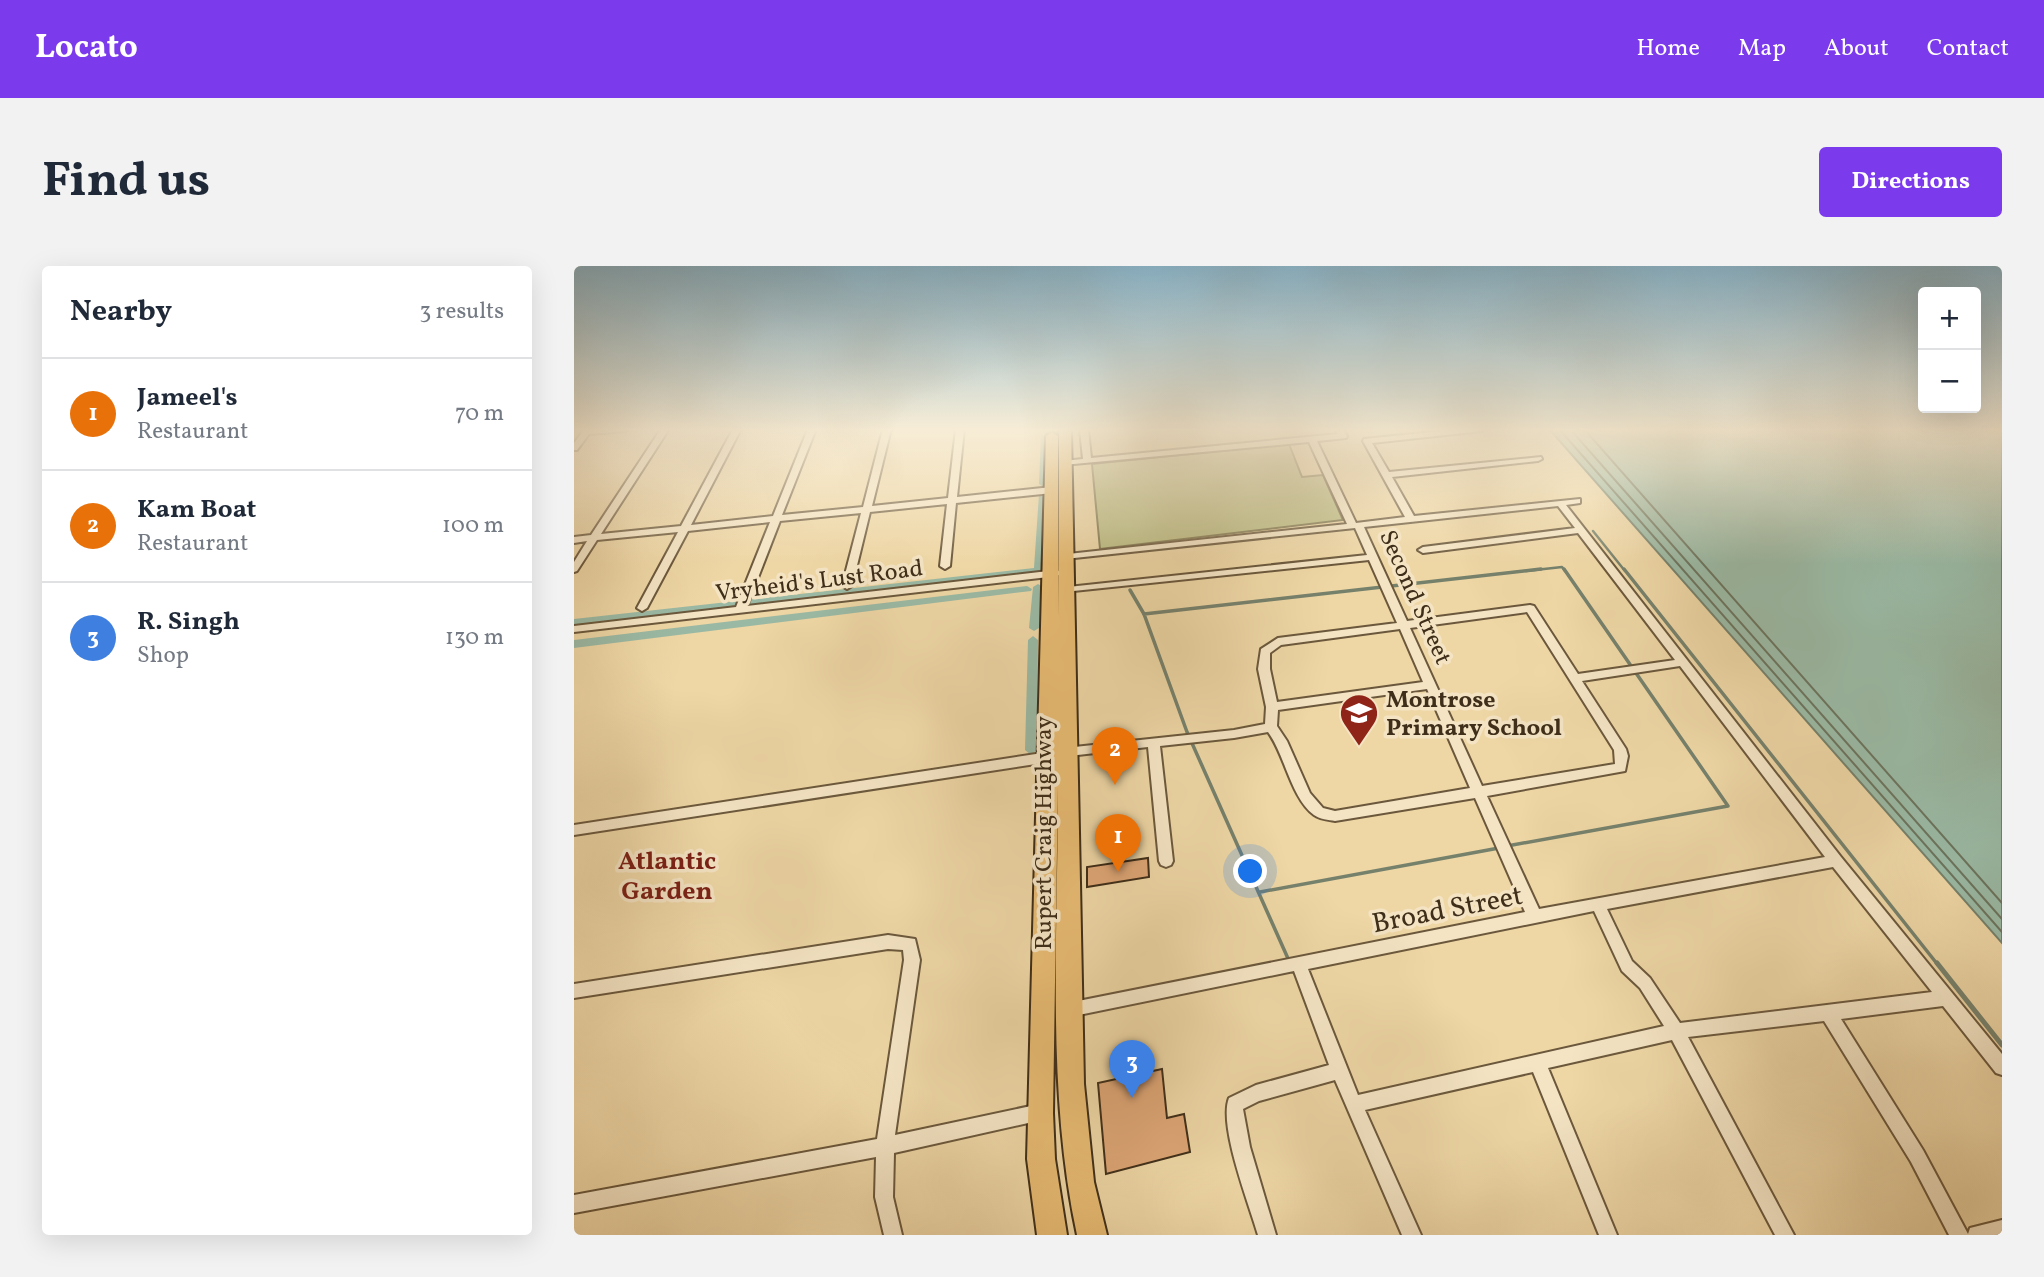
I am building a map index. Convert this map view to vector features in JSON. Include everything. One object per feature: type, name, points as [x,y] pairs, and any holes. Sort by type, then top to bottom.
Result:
[{"type":"main road","name":"Rupert Craig Highway","points":[[1052,474],[1063,573]]},
{"type":"main road","name":"Rupert Craig Highway","points":[[1052,1235],[1041,1159],[1040,1113],[1059,754],[1063,573],[1075,474]]},
{"type":"main road","name":"Rupert Craig Highway","points":[[1059,754],[1073,1115],[1080,1182],[1092,1235]]},
{"type":"street","points":[[574,569],[636,474]]},
{"type":"street","points":[[642,608],[714,474]]},
{"type":"street","points":[[741,609],[795,474]]},
{"type":"street","points":[[847,586],[875,474]]},
{"type":"street","points":[[945,566],[956,474]]},
{"type":"street","name":"Second Street","points":[[1330,474],[1372,556],[1535,917]]},
{"type":"street","points":[[1393,474],[1386,475],[1411,519]]},
{"type":"street","points":[[574,540],[1052,490]]},
{"type":"street","points":[[1063,573],[1356,526],[1577,501]]},
{"type":"street","points":[[1560,503],[1836,861],[2002,1067]]},
{"type":"street","points":[[1423,550],[1582,530]]},
{"type":"street","points":[[1063,573],[1372,556]]},
{"type":"street","name":"Vryheid's Lust Road","points":[[574,629],[1063,573]]},
{"type":"street","points":[[1530,608],[1575,678],[1620,749],[1621,768],[1479,794],[1328,815],[1319,812],[1305,796],[1281,741],[1271,727],[1272,707],[1264,668],[1265,652],[1278,642],[1530,608]]},
{"type":"street","points":[[1575,678],[1684,662]]},
{"type":"street","points":[[1272,707],[1430,685]]},
{"type":"street","points":[[574,830],[1059,754],[1271,727]]},
{"type":"street","points":[[1154,743],[1166,861]]},
{"type":"street","name":"Broad Street","points":[[1069,1009],[1598,904],[1836,861]]},
{"type":"street","points":[[1598,904],[1627,966],[1645,983],[1676,1031],[1785,1235]]},
{"type":"street","points":[[574,991],[888,942],[911,944],[912,960],[885,1146],[884,1197],[894,1235]]},
{"type":"street","points":[[1299,965],[1339,1071],[1412,1235]]},
{"type":"street","points":[[1354,1104],[1676,1031],[1947,998]]},
{"type":"street","points":[[1828,1013],[1917,1156],[1959,1235]]},
{"type":"street","points":[[1537,1062],[1608,1235]]},
{"type":"street","points":[[1268,1235],[1238,1132],[1233,1111],[1235,1104],[1256,1093],[1339,1071]]},
{"type":"street","points":[[574,1204],[885,1146],[1040,1113]]},
{"type":"street","points":[[1977,1235],[2002,1229]]},
{"type":"green space","points":[[1093,474],[1323,475],[1343,520],[1100,549]]},
{"type":"water","points":[[1589,474],[2002,474],[2002,943]]},
{"type":"building","points":[[1148,858],[1149,877],[1087,887],[1087,867]]},
{"type":"building","points":[[1162,1069],[1167,1118],[1184,1114],[1190,1152],[1106,1174],[1098,1083]]},
{"type":"waterway","points":[[1043,474],[1043,484]]},
{"type":"waterway","points":[[574,622],[1039,570],[1043,494]]},
{"type":"waterway","points":[[1593,531],[1625,571]]},
{"type":"waterway","points":[[1526,571],[1562,567],[1565,571]]},
{"type":"waterway","points":[[1144,614],[1541,569]]},
{"type":"waterway","points":[[1507,846],[1728,806],[1564,569]]},
{"type":"waterway","points":[[1624,569],[1938,965]]},
{"type":"waterway","points":[[1034,628],[1038,587]]},
{"type":"waterway","points":[[574,644],[1027,589]]},
{"type":"waterway","points":[[1130,590],[1144,614]]},
{"type":"waterway","points":[[1144,614],[1187,732],[1290,963]]},
{"type":"waterway","points":[[1031,750],[1033,640]]},
{"type":"waterway","points":[[1260,892],[1499,848]]},
{"type":"waterway","points":[[1937,963],[2002,1045]]},
{"type":"place","name":"Montrose Primary School","points":[[1359,747]]},
{"type":"place","name":"Kam Boat","points":[[1115,785]]},
{"type":"place","name":"Jameel's","points":[[1118,872]]},
{"type":"place","name":"R. Singh","points":[[1132,1098]]},
{"type":"district","name":"Atlantic Garden","points":[[667,875]]}]
